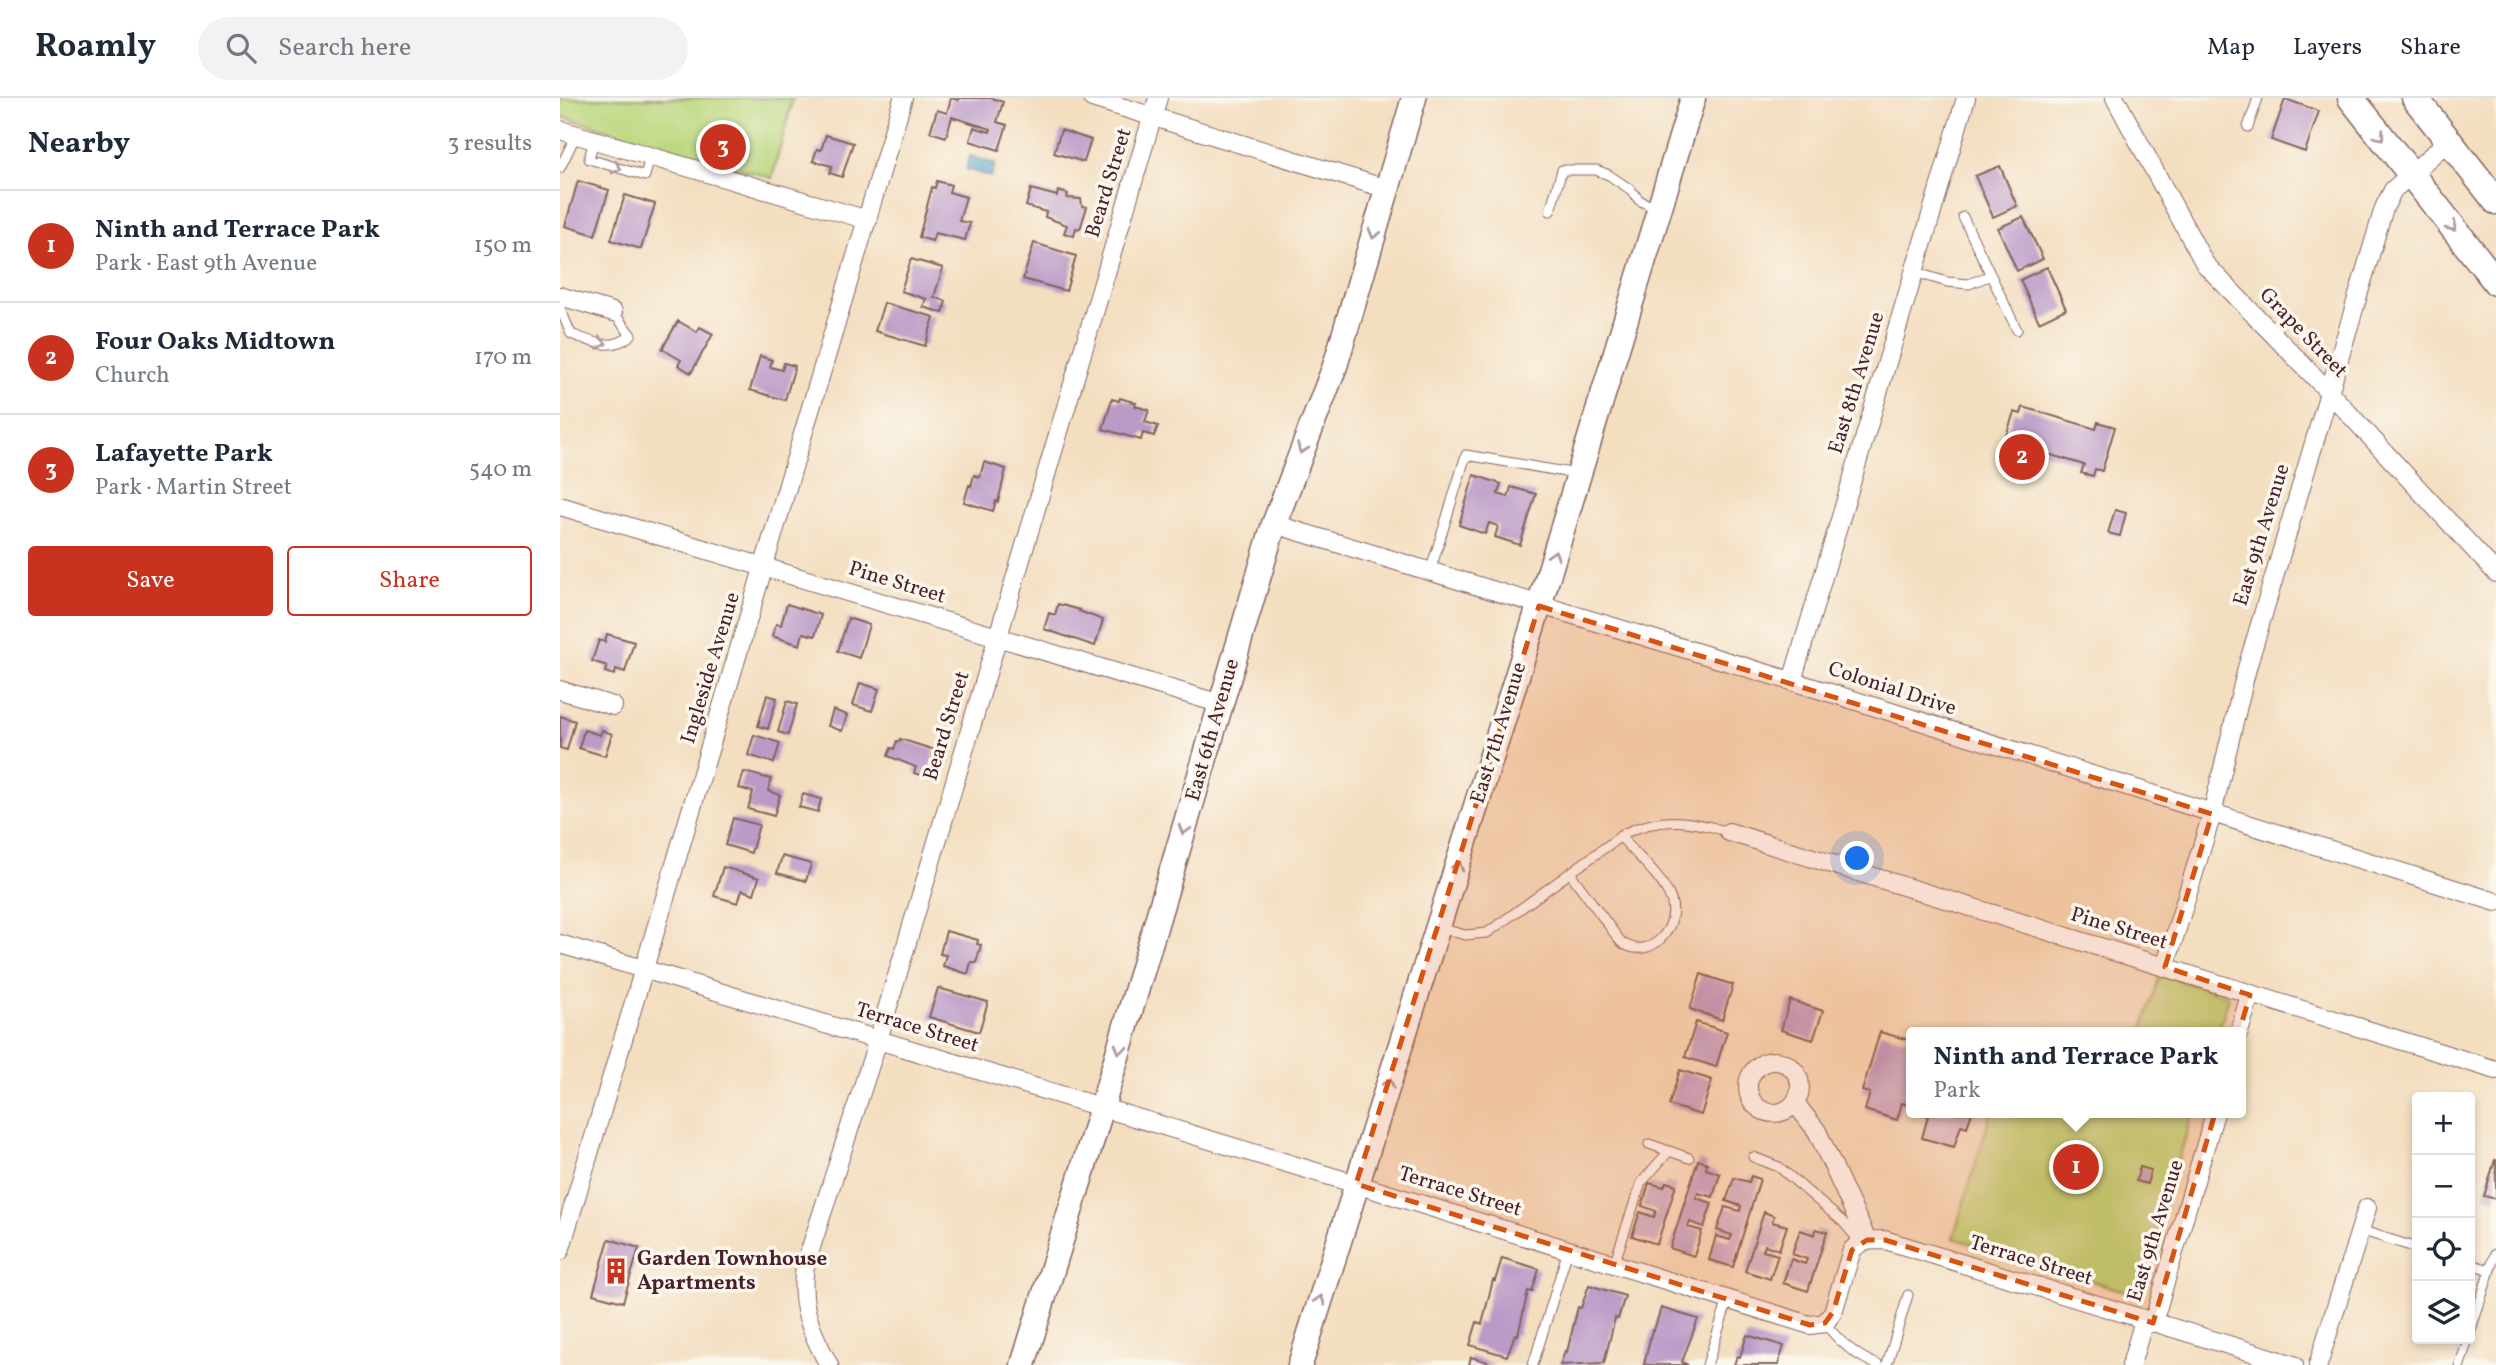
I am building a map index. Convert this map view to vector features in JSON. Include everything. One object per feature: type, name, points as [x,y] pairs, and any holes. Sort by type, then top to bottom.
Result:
[{"type":"main road","points":[[2351,98],[2496,282]]},
{"type":"main road","points":[[2415,98],[2496,201]]},
{"type":"street","name":"Ingleside Avenue","points":[[560,1251],[904,98]]},
{"type":"street","points":[[1092,98],[1387,189]]},
{"type":"street","name":"Beard Street","points":[[829,1365],[812,1334],[806,1314],[803,1282],[805,1266],[878,1040],[1158,98]]},
{"type":"street","name":"East 6th Avenue","points":[[1023,1365],[1274,524],[1335,366],[1414,98]]},
{"type":"street","name":"East 7th Avenue","points":[[1300,1365],[1539,606],[1693,98]]},
{"type":"street","name":"East 8th Avenue","points":[[1792,681],[1966,98]]},
{"type":"street","name":"Grape Street","points":[[2115,98],[2205,264],[2496,572]]},
{"type":"street","points":[[568,133],[867,220]]},
{"type":"street","name":"East 9th Avenue","points":[[2165,967],[2212,814],[2246,668],[2384,208],[2393,190],[2448,141]]},
{"type":"street","points":[[560,296],[613,312]]},
{"type":"street","name":"Pine Street","points":[[560,506],[1221,704]]},
{"type":"street","name":"Colonial Drive","points":[[1274,524],[1792,681],[2496,902]]},
{"type":"street","points":[[560,690],[613,706]]},
{"type":"street","name":"Pine Street","points":[[1729,832],[2496,1070]]},
{"type":"street","name":"Terrace Street","points":[[560,944],[1356,1184],[1810,1325],[1825,1323]]},
{"type":"street","points":[[2240,1027],[2250,995]]},
{"type":"street","points":[[1795,1103],[1817,1131],[1864,1241],[1852,1250],[1833,1312],[1825,1323]]},
{"type":"street","name":"East 9th Avenue","points":[[2131,1365],[2148,1321],[2213,1118]]},
{"type":"street","points":[[2318,1365],[2367,1208]]},
{"type":"street","name":"Terrace Street","points":[[1864,1241],[1885,1240],[2294,1365]]},
{"type":"lane","points":[[2248,127],[2258,98]]},
{"type":"lane","points":[[560,168],[568,133]]},
{"type":"lane","points":[[1549,211],[1562,170],[1596,170],[1609,175],[1631,190],[1639,200],[1659,210]]},
{"type":"lane","points":[[1963,217],[2017,330]]},
{"type":"lane","points":[[1914,272],[1947,282],[1969,284],[1991,275]]},
{"type":"lane","points":[[560,308],[571,334],[595,343],[610,345],[618,344],[631,335],[613,312]]},
{"type":"lane","points":[[1430,572],[1466,455],[1579,474]]},
{"type":"lane","points":[[1438,928],[1465,935],[1487,933],[1620,836],[1645,824],[1675,820],[1703,824],[1729,832]]},
{"type":"lane","points":[[1570,873],[1621,942],[1630,948],[1644,950],[1658,942],[1671,925],[1674,910],[1670,897],[1620,836]]},
{"type":"lane","points":[[1649,1144],[1689,1158]]},
{"type":"lane","points":[[1614,1264],[1641,1183],[1668,1151]]},
{"type":"lane","points":[[1753,1157],[1779,1167],[1864,1241]]},
{"type":"lane","points":[[2360,1230],[2412,1246]]},
{"type":"lane","points":[[1533,1365],[1568,1250]]},
{"type":"lane","points":[[2475,1317],[2495,1254]]},
{"type":"lane","points":[[2475,1266],[2490,1270]]},
{"type":"lane","points":[[1887,1365],[1908,1295]]},
{"type":"lane","points":[[1707,1365],[1728,1300]]},
{"type":"lane","points":[[1825,1323],[1835,1337],[1852,1351],[1878,1365]]},
{"type":"lane","points":[[2460,1365],[2466,1344]]},
{"type":"highlighted area","points":[[1539,606],[2212,814],[2165,967],[2250,995],[2153,1323],[1885,1240],[1867,1240],[1852,1250],[1833,1312],[1825,1323],[1810,1325],[1356,1184]]},
{"type":"green space","points":[[560,98],[793,98],[772,178],[560,116]]},
{"type":"green space","points":[[2160,974],[2229,996],[2220,1027],[2144,1027]]},
{"type":"green space","points":[[1989,1118],[2191,1118],[2137,1295],[1953,1238]]},
{"type":"water","points":[[970,156],[995,164],[991,177],[966,169]]},
{"type":"building","points":[[951,98],[991,98],[1003,102],[997,122],[1007,125],[999,150],[970,141],[974,127],[990,132],[991,129],[952,117],[946,137],[930,132],[937,110],[947,113]]},
{"type":"building","points":[[2285,99],[2319,111],[2305,152],[2271,140]]},
{"type":"building","points":[[1061,130],[1091,140],[1084,162],[1054,153]]},
{"type":"building","points":[[826,135],[853,143],[842,177],[830,173],[832,166],[813,161],[817,149],[821,150]]},
{"type":"building","points":[[2000,166],[2017,206],[1993,217],[1975,176]]},
{"type":"building","points":[[578,181],[609,190],[595,235],[565,226]]},
{"type":"building","points":[[937,181],[951,185],[949,192],[966,197],[959,221],[970,223],[965,240],[935,233],[932,241],[919,237],[932,187],[935,188]]},
{"type":"building","points":[[1031,189],[1057,196],[1058,191],[1068,194],[1067,198],[1081,199],[1082,206],[1087,207],[1080,229],[1076,228],[1074,236],[1064,233],[1067,225],[1045,217],[1046,212],[1026,206]]},
{"type":"building","points":[[625,195],[655,204],[641,249],[611,240]]},
{"type":"building","points":[[2023,217],[2043,259],[2017,271],[1998,228]]},
{"type":"building","points":[[1034,243],[1076,256],[1066,291],[1023,279]]},
{"type":"building","points":[[911,259],[943,268],[934,297],[946,301],[943,313],[923,307],[926,299],[901,291]]},
{"type":"building","points":[[2047,267],[2066,309],[2039,322],[2020,280]]},
{"type":"building","points":[[884,303],[934,317],[925,346],[875,331]]},
{"type":"building","points":[[678,321],[697,332],[700,327],[713,334],[691,373],[678,365],[681,360],[662,349]]},
{"type":"building","points":[[760,356],[772,360],[770,367],[782,370],[784,363],[795,366],[785,400],[750,390]]},
{"type":"building","points":[[1120,398],[1149,410],[1145,422],[1158,426],[1154,436],[1143,433],[1141,440],[1103,429],[1112,399],[1119,401]]},
{"type":"building","points":[[2023,407],[2096,429],[2098,422],[2115,427],[2102,471],[2095,469],[2093,476],[2081,473],[2084,465],[2012,443],[2014,438],[2006,436],[2014,412],[2021,414]]},
{"type":"building","points":[[984,462],[1006,469],[998,502],[996,501],[993,511],[964,502],[974,475],[980,477]]},
{"type":"building","points":[[1474,475],[1501,484],[1498,494],[1508,497],[1511,487],[1536,494],[1520,545],[1495,537],[1498,526],[1489,523],[1485,534],[1459,525]]},
{"type":"building","points":[[2115,510],[2126,513],[2120,536],[2108,533]]},
{"type":"building","points":[[787,604],[821,615],[815,636],[803,633],[800,645],[772,636],[776,624],[781,625]]},
{"type":"building","points":[[1058,604],[1103,620],[1095,646],[1044,629],[1049,613],[1055,615]]},
{"type":"building","points":[[848,618],[869,625],[859,658],[838,651]]},
{"type":"building","points":[[607,634],[634,642],[625,672],[616,669],[615,675],[605,672],[607,666],[592,661],[599,640],[605,642]]},
{"type":"building","points":[[860,683],[879,689],[872,711],[853,705]]},
{"type":"building","points":[[767,695],[777,698],[768,729],[758,726]]},
{"type":"building","points":[[787,701],[797,704],[788,735],[778,732]]},
{"type":"building","points":[[833,710],[847,715],[842,731],[828,726]]},
{"type":"building","points":[[560,716],[575,721],[567,750],[560,748]]},
{"type":"building","points":[[584,730],[600,735],[602,730],[612,734],[605,756],[579,748]]},
{"type":"building","points":[[754,735],[780,743],[774,763],[748,755]]},
{"type":"building","points":[[900,739],[935,750],[927,777],[914,773],[916,767],[888,756],[891,748],[894,749]]},
{"type":"building","points":[[744,772],[771,779],[768,791],[780,795],[774,816],[748,809],[753,792],[739,788]]},
{"type":"building","points":[[803,794],[821,799],[818,812],[799,807]]},
{"type":"building","points":[[733,818],[759,825],[751,853],[725,845]]},
{"type":"building","points":[[782,856],[811,864],[806,881],[777,873]]},
{"type":"building","points":[[723,867],[759,878],[754,894],[742,890],[738,903],[714,896]]},
{"type":"building","points":[[946,931],[978,940],[977,944],[981,945],[976,963],[971,962],[968,974],[943,966],[946,955],[940,954]]},
{"type":"building","points":[[1701,974],[1733,985],[1722,1020],[1690,1009]]},
{"type":"building","points":[[938,988],[988,1002],[979,1032],[929,1017]]},
{"type":"building","points":[[1790,1000],[1823,1011],[1813,1040],[1781,1030]]},
{"type":"building","points":[[1696,1022],[1727,1032],[1716,1067],[1685,1057]]},
{"type":"building","points":[[1880,1032],[1906,1039],[1906,1104],[1902,1103],[1897,1120],[1865,1110],[1870,1093],[1862,1091]]},
{"type":"building","points":[[1680,1070],[1712,1080],[1701,1115],[1669,1105]]},
{"type":"building","points":[[1927,1118],[1970,1118],[1967,1127],[1961,1125],[1954,1147],[1922,1138]]},
{"type":"building","points":[[1698,1160],[1707,1163],[1706,1169],[1720,1174],[1713,1197],[1698,1193],[1696,1198],[1712,1203],[1704,1227],[1690,1222],[1688,1227],[1702,1231],[1694,1256],[1670,1248]]},
{"type":"building","points":[[2496,1160],[2496,1199],[2484,1196]]},
{"type":"building","points":[[2140,1167],[2151,1170],[2147,1184],[2136,1181]]},
{"type":"building","points":[[1751,1176],[1760,1179],[1733,1267],[1709,1260],[1716,1236],[1730,1240],[1732,1235],[1717,1230],[1725,1207],[1740,1211],[1741,1206],[1726,1201],[1734,1178],[1749,1182]]},
{"type":"building","points":[[1666,1182],[1676,1185],[1657,1244],[1632,1236],[1640,1212],[1654,1217],[1656,1211],[1642,1206],[1649,1183],[1664,1187]]},
{"type":"building","points":[[1764,1212],[1774,1216],[1772,1222],[1787,1226],[1779,1250],[1765,1245],[1763,1251],[1778,1255],[1770,1279],[1745,1271]]},
{"type":"building","points":[[1816,1229],[1827,1232],[1808,1291],[1783,1283],[1791,1259],[1805,1264],[1807,1259],[1792,1254],[1800,1230],[1815,1235]]},
{"type":"building","name":"Garden Townhouse Apartments","points":[[609,1239],[639,1248],[623,1302],[593,1294]]},
{"type":"building","points":[[1502,1258],[1539,1269],[1532,1292],[1528,1291],[1518,1335],[1515,1334],[1507,1356],[1470,1345],[1477,1322],[1482,1324],[1493,1280],[1495,1281]]},
{"type":"building","points":[[1589,1285],[1625,1296],[1618,1319],[1615,1318],[1604,1363],[1560,1365],[1565,1351],[1567,1352],[1578,1307],[1581,1308]]},
{"type":"building","points":[[1661,1308],[1698,1319],[1682,1362],[1688,1365],[1644,1365],[1652,1330]]},
{"type":"building","points":[[1747,1335],[1784,1346],[1778,1365],[1734,1365],[1737,1356],[1740,1357]]},
{"type":"building","points":[[1471,1357],[1494,1364],[1469,1365]]},
{"type":"place","name":"Lafayette Park","points":[[723,147]]},
{"type":"place","name":"Four Oaks Midtown","points":[[2022,457]]},
{"type":"place","name":"Ninth and Terrace Park","points":[[2076,1167]]},
{"type":"place","name":"Garden Townhouse Apartments","points":[[616,1271]]}]
